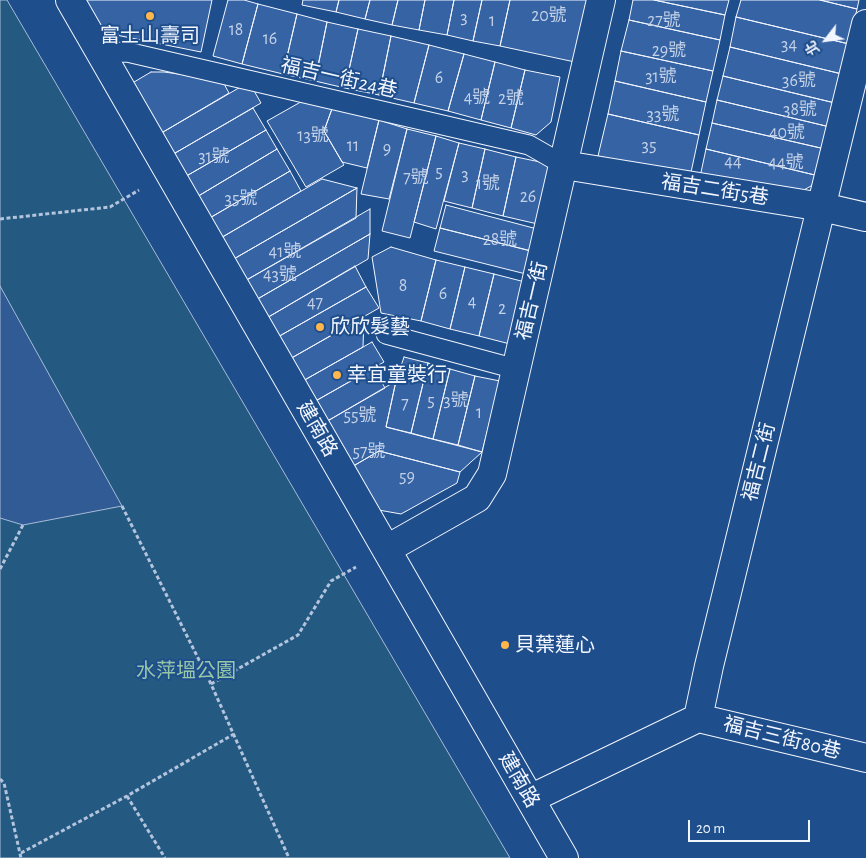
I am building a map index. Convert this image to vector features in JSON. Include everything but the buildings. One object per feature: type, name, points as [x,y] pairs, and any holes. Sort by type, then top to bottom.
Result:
[{"type":"street","name":"建南路","points":[[70,0],[564,858]]},
{"type":"street","name":"福吉一街","points":[[387,550],[477,498],[492,474],[602,0]]},
{"type":"street","name":"福吉二街","points":[[698,718],[709,666],[866,24]]},
{"type":"street","name":"福吉二街5巷","points":[[564,165],[822,207],[866,217]]},
{"type":"street","name":"福吉三街80巷","points":[[698,718],[866,758]]},
{"type":"street","points":[[530,799],[698,718]]},
{"type":"lane","name":"福吉一街24巷","points":[[100,53],[127,52],[529,145],[564,165]]},
{"type":"lane","points":[[386,334],[516,369]]},
{"type":"path","points":[[0,219],[110,207],[168,172]]},
{"type":"path","points":[[122,506],[211,684],[289,858]]},
{"type":"path","points":[[0,569],[23,525]]},
{"type":"path","points":[[211,684],[298,635],[331,581],[387,550]]},
{"type":"path","points":[[21,853],[127,796],[234,734]]},
{"type":"path","points":[[0,779],[4,783],[21,858]]},
{"type":"path","points":[[127,796],[165,858]]},
{"type":"green space","name":"水萍塭公園","points":[[0,0],[7,0],[510,858],[0,858]]},
{"type":"shaded area","points":[[0,286],[122,506],[23,525],[0,518]]},
{"type":"place","name":"富士山壽司","points":[[150,16]]},
{"type":"place","name":"欣欣髮藝","points":[[320,327]]},
{"type":"place","name":"幸宜童裝行","points":[[337,375]]},
{"type":"place","name":"貝葉蓮心","points":[[505,645]]}]
